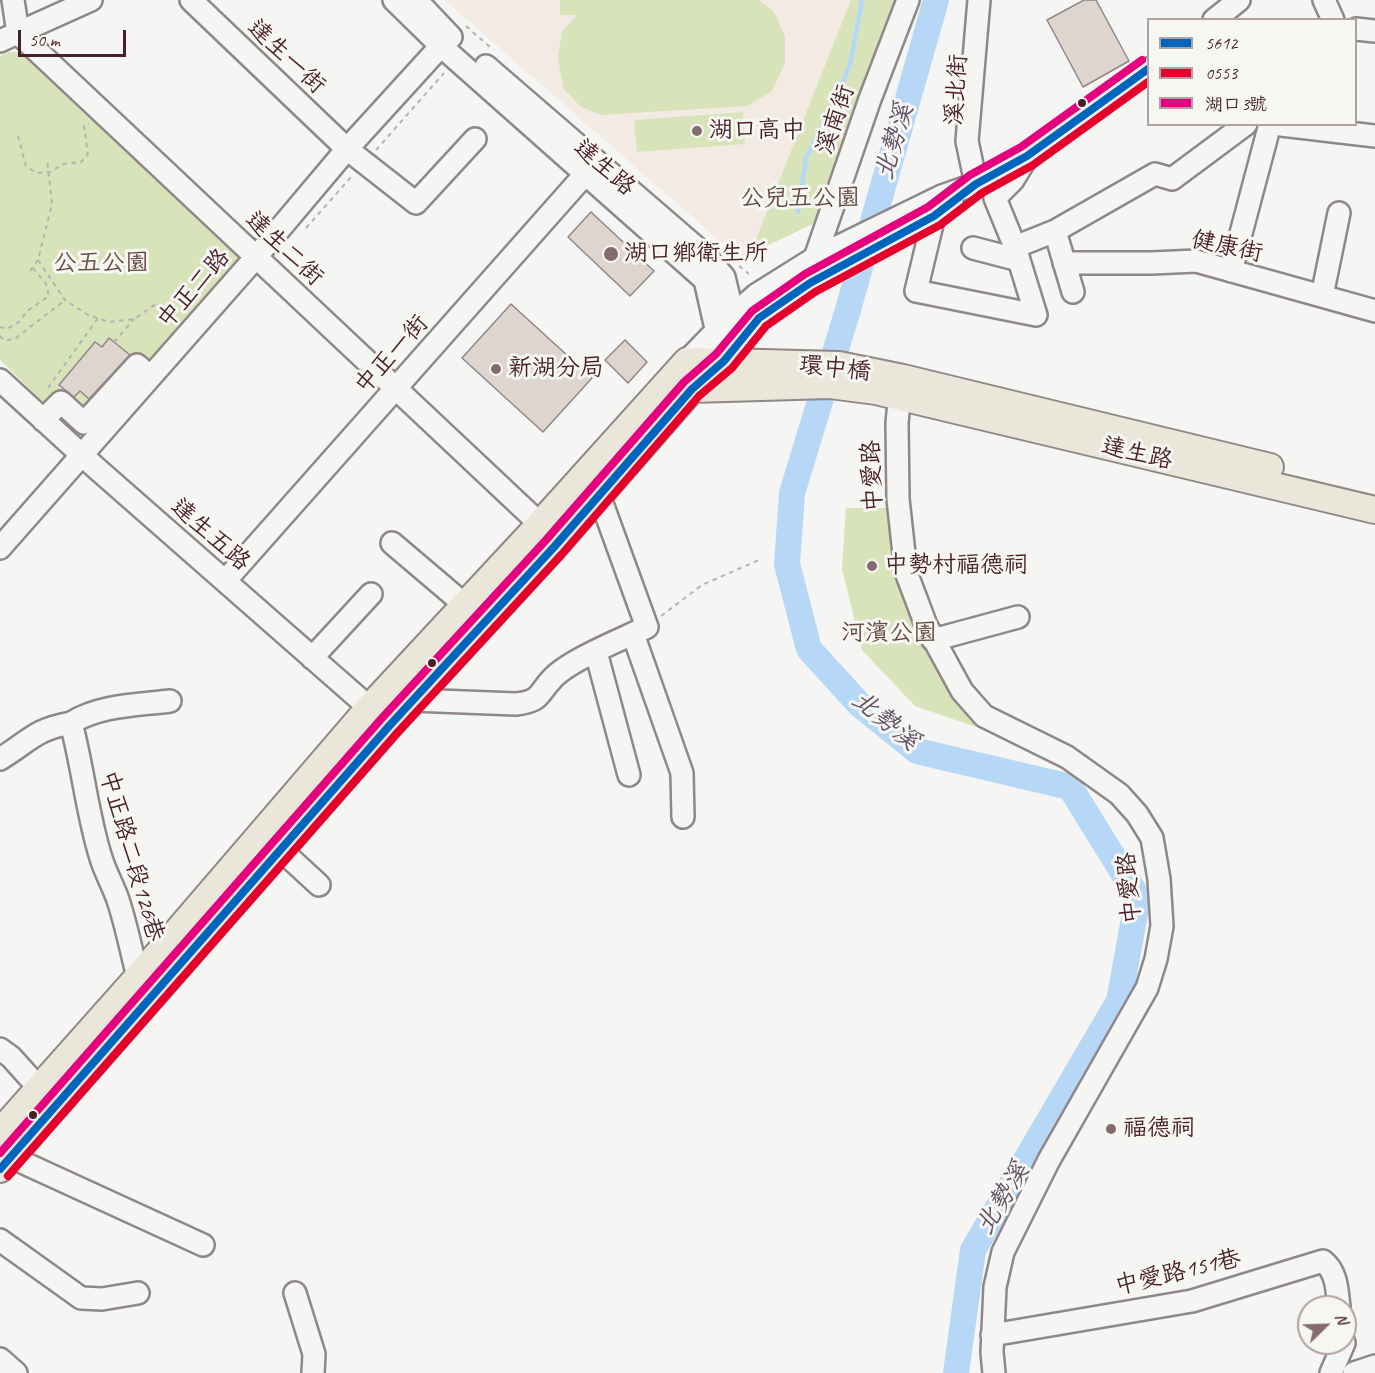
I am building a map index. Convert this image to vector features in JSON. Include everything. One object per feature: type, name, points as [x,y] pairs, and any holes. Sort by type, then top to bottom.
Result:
[{"type":"main road","points":[[0,1132],[138,977],[369,708],[687,361],[748,363]]},
{"type":"main road","points":[[4,1159],[412,700],[555,547],[692,389],[729,388],[748,363]]},
{"type":"main road","name":"環中橋","points":[[748,363],[839,365],[900,387]]},
{"type":"main road","name":"達生路","points":[[900,387],[1169,452],[1375,510]]},
{"type":"main road","name":"達生路","points":[[1169,452],[1375,493]]},
{"type":"street","points":[[12,0],[9,37],[91,0]]},
{"type":"street","name":"達生一街","points":[[191,0],[347,149],[416,203],[475,139]]},
{"type":"street","name":"達生路","points":[[394,0],[445,41],[591,168],[705,280],[717,330],[748,363]]},
{"type":"street","name":"達生路","points":[[416,0],[445,41]]},
{"type":"street","name":"溪南街","points":[[815,258],[870,99],[908,0]]},
{"type":"street","points":[[976,184],[967,141],[979,0]]},
{"type":"street","name":"溪北街","points":[[976,184],[990,0]]},
{"type":"street","points":[[1217,18],[1239,0]]},
{"type":"street","points":[[1324,0],[1332,18]]},
{"type":"street","points":[[1357,29],[1375,31]]},
{"type":"street","name":"達生二街","points":[[9,37],[256,258],[540,524]]},
{"type":"street","name":"中正二路","points":[[0,548],[256,258],[347,149],[445,41]]},
{"type":"street","points":[[692,389],[748,363],[759,318],[810,283],[934,216],[976,184],[1027,156],[1147,70]]},
{"type":"street","points":[[973,248],[1017,254],[1155,174],[1172,179],[1243,126]]},
{"type":"street","points":[[1231,271],[1271,126]]},
{"type":"street","points":[[1306,127],[1375,136]]},
{"type":"street","points":[[934,216],[916,291],[1036,315],[1017,254],[995,198],[1013,180],[1027,156]]},
{"type":"street","name":"達生路","points":[[591,168],[705,255],[724,277],[733,316],[748,363]]},
{"type":"street","name":"中正一街","points":[[225,581],[591,168]]},
{"type":"street","points":[[687,361],[756,295],[815,258],[942,196],[976,184]]},
{"type":"street","points":[[1322,296],[1339,213]]},
{"type":"street","points":[[1055,231],[1072,292]]},
{"type":"street","name":"健康街","points":[[1064,263],[1196,261],[1375,310]]},
{"type":"street","name":"達生路","points":[[729,388],[748,363]]},
{"type":"street","points":[[44,420],[61,402],[84,423],[137,365],[150,377]]},
{"type":"street","name":"達生五路","points":[[0,380],[82,455],[390,725]]},
{"type":"street","name":"中愛路","points":[[900,387],[897,423],[898,499],[906,572],[933,640],[962,691],[984,716],[1067,757],[1119,794],[1137,814],[1152,838],[1159,879],[1162,926],[1156,959],[1147,988],[1049,1160],[1003,1252],[995,1287],[992,1335],[994,1373]]},
{"type":"street","points":[[599,495],[682,773],[683,817]]},
{"type":"street","points":[[392,543],[465,605]]},
{"type":"street","points":[[312,658],[371,594]]},
{"type":"street","points":[[933,640],[1018,617]]},
{"type":"street","points":[[391,684],[412,700],[516,704],[531,702],[543,692],[552,679],[568,666],[640,630]]},
{"type":"street","points":[[596,652],[630,775]]},
{"type":"street","points":[[0,759],[33,734],[50,727],[71,723],[85,714],[170,700]]},
{"type":"street","name":"中正路二段126巷","points":[[71,723],[101,861],[117,897],[138,977]]},
{"type":"street","points":[[280,849],[319,885]]},
{"type":"street","points":[[0,1049],[11,1057],[39,1088]]},
{"type":"street","points":[[4,1159],[203,1245]]},
{"type":"street","points":[[0,1240],[81,1298],[102,1299],[138,1293]]},
{"type":"street","name":"中愛路151巷","points":[[992,1335],[1192,1301],[1323,1261],[1330,1266],[1337,1295]]},
{"type":"street","points":[[295,1293],[314,1354],[313,1373]]},
{"type":"street","points":[[1331,1373],[1339,1355]]},
{"type":"street","points":[[0,1359],[15,1373]]},
{"type":"street","points":[[1354,1373],[1366,1367],[1375,1366]]},
{"type":"path","points":[[302,232],[447,70]]},
{"type":"path","points":[[18,136],[26,166],[36,173],[50,172],[63,164],[81,162],[88,154],[84,125],[91,123]]},
{"type":"path","points":[[0,327],[7,329],[19,322],[27,311],[49,296],[46,284],[31,269],[38,260],[52,204],[47,159]]},
{"type":"path","points":[[38,260],[65,300],[88,315],[109,322],[134,319]]},
{"type":"path","points":[[0,336],[4,341],[16,338],[65,300]]},
{"type":"path","points":[[114,342],[134,319],[156,304]]},
{"type":"path","points":[[61,402],[47,387],[98,318]]},
{"type":"path","points":[[640,630],[702,585],[759,560]]},
{"type":"shaded area","name":"湖口高中","points":[[445,0],[851,0],[851,3],[746,264]]},
{"type":"green space","points":[[560,0],[759,0],[774,12],[785,36],[785,63],[772,91],[747,106],[601,115],[581,107],[563,88],[558,57],[562,32],[577,15],[560,15]]},
{"type":"green space","name":"公兒五公園","points":[[851,0],[898,0],[819,221],[750,254]]},
{"type":"green space","name":"公五公園","points":[[8,52],[26,52],[243,259],[86,433],[70,429],[0,360],[0,56]]},
{"type":"green space","points":[[743,112],[745,144],[637,152],[634,120]]},
{"type":"green space","name":"河濱公園","points":[[846,508],[892,508],[927,644],[976,727],[915,706],[862,650],[842,569]]},
{"type":"building","points":[[1084,0],[1096,0],[1129,61],[1083,87],[1047,20]]},
{"type":"building","name":"湖口鄉衛生所","points":[[591,212],[654,271],[630,296],[568,237]]},
{"type":"building","name":"新湖分局","points":[[511,304],[592,378],[543,432],[462,358]]},
{"type":"building","points":[[109,338],[130,355],[89,399],[80,391],[74,397],[59,385],[95,342],[102,347]]},
{"type":"building","points":[[625,340],[647,362],[628,383],[605,360]]},
{"type":"waterway","points":[[798,212],[806,158],[850,65],[862,0]]},
{"type":"waterway","name":"北勢溪","points":[[936,0],[847,313],[792,493],[787,564],[809,649],[860,705],[917,751],[1070,787],[1138,897],[1119,1001],[973,1250],[956,1373]]},
{"type":"transit line","name":"湖口3號","points":[[0,1153],[382,718],[546,540],[684,382],[716,354],[752,311],[805,274],[928,207],[970,175],[1021,147],[1142,60]]},
{"type":"transit line","name":"5612","points":[[0,1169],[390,725],[554,547],[692,389],[724,361],[759,318],[810,283],[934,216],[976,184],[1027,156],[1147,70]]},
{"type":"transit line","name":"0553","points":[[8,1176],[398,732],[562,554],[699,396],[732,368],[766,326],[815,292],[940,225],[982,193],[1033,165],[1147,83]]},
{"type":"place","name":"湖口高中","points":[[697,131]]},
{"type":"place","name":"湖口鄉衛生所","points":[[611,254]]},
{"type":"place","name":"新湖分局","points":[[496,369]]},
{"type":"place","name":"中勢村福德祠","points":[[872,566]]},
{"type":"place","name":"福德祠","points":[[1111,1129]]}]
